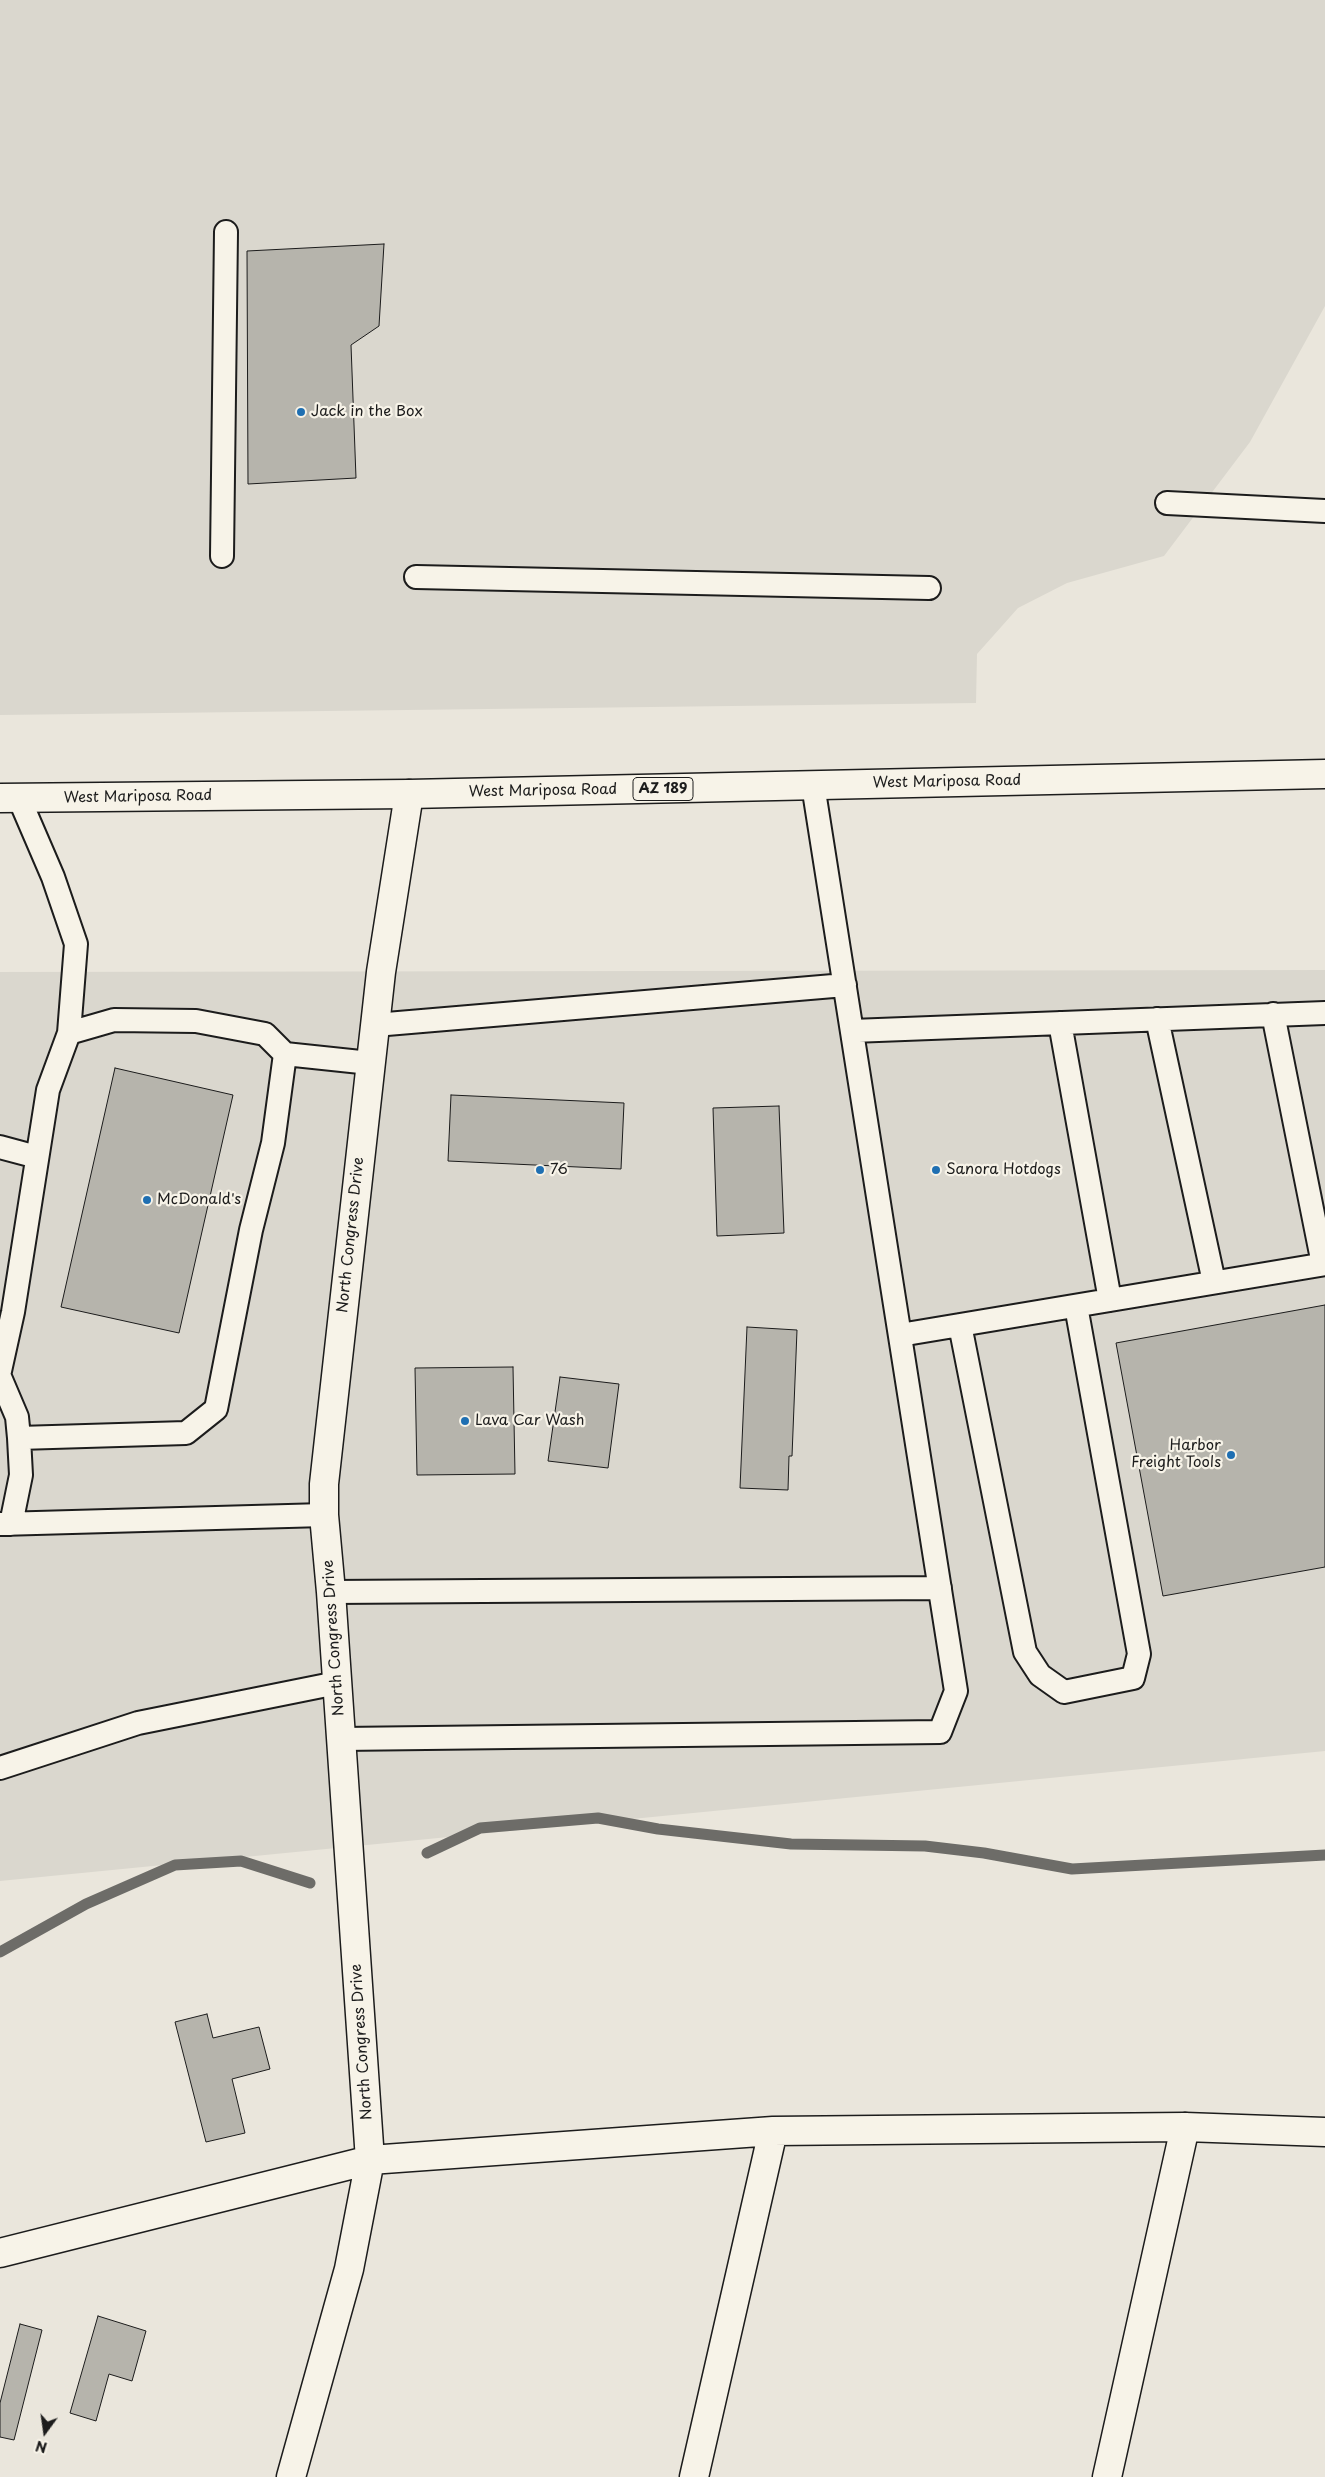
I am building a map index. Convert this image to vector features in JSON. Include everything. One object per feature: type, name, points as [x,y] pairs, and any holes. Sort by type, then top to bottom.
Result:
[{"type":"street","name":"West Mariposa Road","points":[[9,798],[409,794],[1325,774]]},
{"type":"street","name":"North Congress Drive","points":[[291,2477],[349,2269],[370,2160],[338,1683],[324,1515],[324,1484],[380,972],[409,794]]},
{"type":"street","points":[[0,2253],[370,2160],[773,2132],[1186,2128],[1325,2132]]},
{"type":"street","points":[[1107,2477],[1186,2128]]},
{"type":"street","points":[[694,2477],[773,2132]]},
{"type":"lane","points":[[222,556],[226,232]]},
{"type":"lane","points":[[1167,503],[1325,512]]},
{"type":"lane","points":[[416,577],[930,588]]},
{"type":"lane","points":[[341,1739],[940,1732],[956,1691],[813,785]]},
{"type":"lane","points":[[0,1371],[13,1312],[48,1090],[69,1033],[76,944],[52,876],[9,798]]},
{"type":"lane","points":[[375,1025],[845,985]]},
{"type":"lane","points":[[852,1030],[1325,1013]]},
{"type":"lane","points":[[900,1336],[1324,1264],[1272,1014]]},
{"type":"lane","points":[[1157,1019],[1214,1282]]},
{"type":"lane","points":[[69,1033],[114,1020],[196,1021],[265,1034],[285,1054],[370,1063]]},
{"type":"lane","points":[[1060,1023],[1110,1300]]},
{"type":"lane","points":[[19,1438],[186,1433],[216,1409],[251,1230],[274,1143],[285,1054]]},
{"type":"lane","points":[[0,1147],[37,1157]]},
{"type":"lane","points":[[960,1325],[1025,1652],[1040,1675],[1064,1692],[1132,1678],[1139,1654],[1076,1306]]},
{"type":"lane","points":[[0,1377],[17,1417],[21,1475],[5,1524],[324,1515]]},
{"type":"lane","points":[[331,1592],[940,1588]]},
{"type":"lane","points":[[0,1768],[138,1723],[338,1683]]},
{"type":"shaded area","points":[[0,0],[1325,0],[1325,306],[1250,442],[1164,556],[1067,583],[1018,608],[977,654],[976,703],[0,715]]},
{"type":"shaded area","points":[[1325,970],[1325,1751],[0,1881],[0,972]]},
{"type":"building","name":"Jack in the Box","points":[[384,244],[379,326],[351,345],[356,478],[248,484],[247,251]]},
{"type":"building","points":[[115,1068],[233,1095],[179,1333],[61,1307]]},
{"type":"building","points":[[451,1095],[624,1103],[621,1169],[448,1161]]},
{"type":"building","points":[[779,1106],[784,1233],[717,1236],[713,1108]]},
{"type":"building","name":"Harbor Freight Tools","points":[[1325,1305],[1325,1567],[1163,1596],[1116,1343]]},
{"type":"building","points":[[747,1327],[797,1330],[792,1456],[789,1456],[788,1490],[740,1488]]},
{"type":"building","name":"Lava Car Wash","points":[[513,1367],[515,1474],[417,1475],[415,1368]]},
{"type":"building","points":[[560,1377],[619,1384],[608,1468],[548,1461]]},
{"type":"building","points":[[207,2014],[213,2038],[259,2027],[270,2069],[232,2079],[245,2133],[206,2142],[175,2022]]},
{"type":"building","points":[[98,2316],[146,2331],[132,2381],[109,2374],[96,2421],[70,2413]]},
{"type":"building","points":[[20,2324],[42,2330],[14,2440],[0,2437],[0,2403]]},
{"type":"waterway","points":[[427,1853],[480,1828],[598,1818],[658,1829],[791,1844],[925,1846],[984,1853],[1072,1869],[1325,1855]]},
{"type":"waterway","points":[[0,1952],[86,1904],[175,1865],[241,1861],[310,1883]]},
{"type":"place","name":"Jack in the Box","points":[[301,412]]},
{"type":"place","name":"76","points":[[540,1170]]},
{"type":"place","name":"Sanora Hotdogs","points":[[936,1170]]},
{"type":"place","name":"McDonald's","points":[[147,1200]]},
{"type":"place","name":"Lava Car Wash","points":[[465,1421]]},
{"type":"place","name":"Harbor Freight Tools","points":[[1231,1455]]}]
